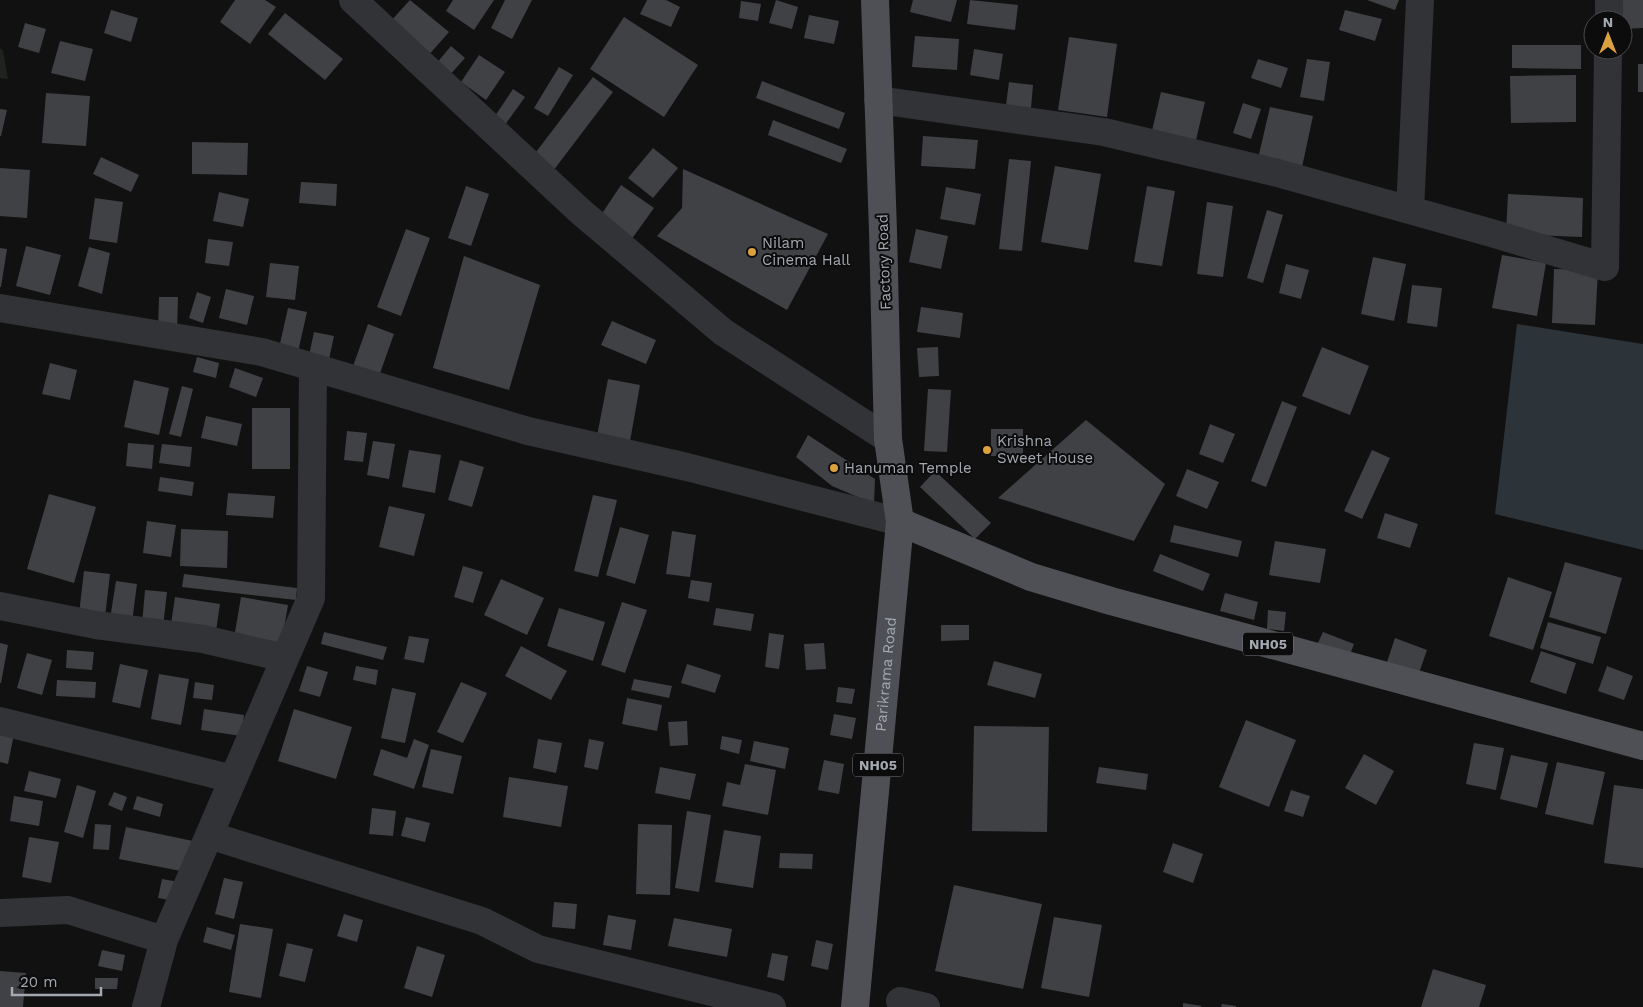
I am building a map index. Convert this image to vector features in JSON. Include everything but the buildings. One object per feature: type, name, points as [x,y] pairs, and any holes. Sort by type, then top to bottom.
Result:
[{"type":"main road","name":"Factory Road","points":[[875,0],[888,439],[900,522]]},
{"type":"main road","name":"NH05","points":[[900,522],[1040,580],[1121,604],[1643,746]]},
{"type":"main road","name":"Parikrama Road","points":[[855,1007],[900,522]]},
{"type":"street","points":[[354,0],[581,212],[723,332],[888,439]]},
{"type":"street","points":[[1410,210],[1420,0]]},
{"type":"street","points":[[878,100],[1104,132],[1274,172],[1605,267],[1608,60]]},
{"type":"street","points":[[0,308],[262,352],[528,431],[687,467],[900,522]]},
{"type":"street","points":[[146,1007],[164,940],[311,598],[313,368]]},
{"type":"street","points":[[0,606],[96,625],[203,640],[286,658]]},
{"type":"street","points":[[0,721],[233,778]]},
{"type":"street","points":[[209,835],[482,920],[538,949],[772,1007]]},
{"type":"street","points":[[0,912],[68,910],[164,940]]},
{"type":"shaded area","points":[[0,48],[3,51],[8,79],[0,78]]},
{"type":"shaded area","points":[[1517,324],[1643,344],[1643,550],[1495,514]]},
{"type":"place","name":"Nilam Cinema Hall","points":[[752,252]]},
{"type":"place","name":"Krishna Sweet House","points":[[987,450]]},
{"type":"place","name":"Hanuman Temple","points":[[834,468]]}]
